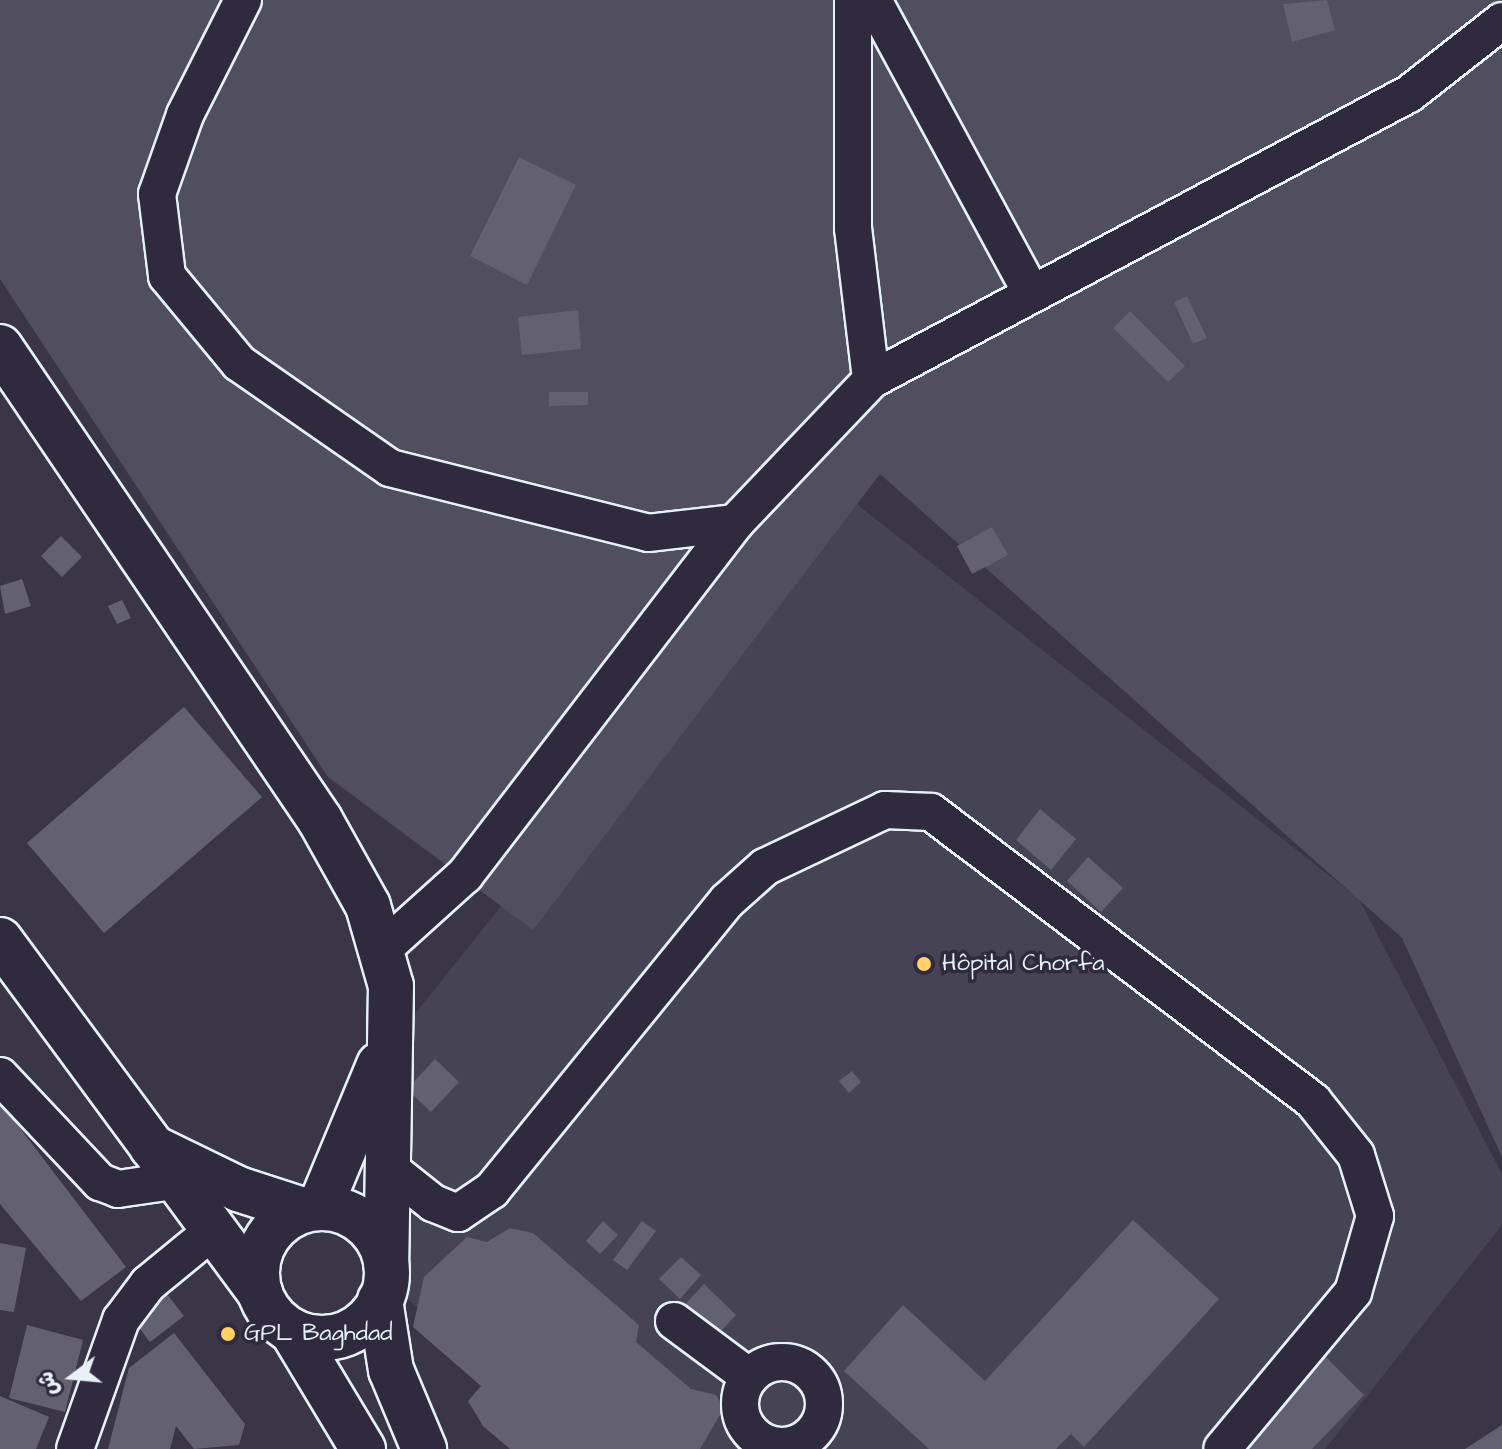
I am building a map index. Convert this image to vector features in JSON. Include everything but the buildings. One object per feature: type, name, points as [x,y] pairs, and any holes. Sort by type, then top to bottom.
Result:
[{"type":"main road","points":[[0,347],[320,820],[385,947],[390,1169],[383,1282],[391,1370],[424,1449]]},
{"type":"main road","points":[[0,940],[210,1233],[292,1331],[363,1449]]},
{"type":"main road","points":[[260,1293],[264,1242],[312,1209],[389,1033]]},
{"type":"main road","points":[[147,1144],[238,1189],[363,1223],[383,1282],[369,1318],[333,1337],[292,1331]]},
{"type":"street","points":[[243,0],[185,115],[157,194],[167,276],[239,363],[390,468],[648,533],[735,523]]},
{"type":"street","points":[[853,0],[853,228],[871,380]]},
{"type":"street","points":[[873,0],[1030,290]]},
{"type":"street","points":[[385,947],[465,875],[735,523],[871,380],[1030,290],[1409,94],[1502,21]]},
{"type":"street","points":[[390,1169],[433,1203],[458,1213],[492,1190],[727,901],[765,867],[885,810],[931,812],[981,844],[1240,1053],[1313,1101],[1356,1155],[1375,1216],[1353,1292],[1222,1449]]},
{"type":"street","points":[[0,1076],[100,1182],[118,1189],[173,1181]]},
{"type":"street","points":[[75,1449],[121,1320],[148,1284],[210,1233]]},
{"type":"street","points":[[674,1321],[748,1376]]},
{"type":"street","points":[[789,1359],[814,1374],[827,1405],[813,1436],[783,1448],[746,1442],[739,1404],[748,1376],[789,1359]]},
{"type":"shaded area","points":[[0,0],[1502,0],[1502,1157],[1402,938],[880,474],[533,930],[328,777],[0,279]]},
{"type":"shaded area","name":"Hôpital Chorfa","points":[[835,487],[1359,899],[1502,1174],[1502,1225],[1325,1449],[583,1449],[375,1271],[403,1029]]},
{"type":"place","name":"Hôpital Chorfa","points":[[924,964]]},
{"type":"place","name":"GPL Baghdad","points":[[228,1334]]}]
